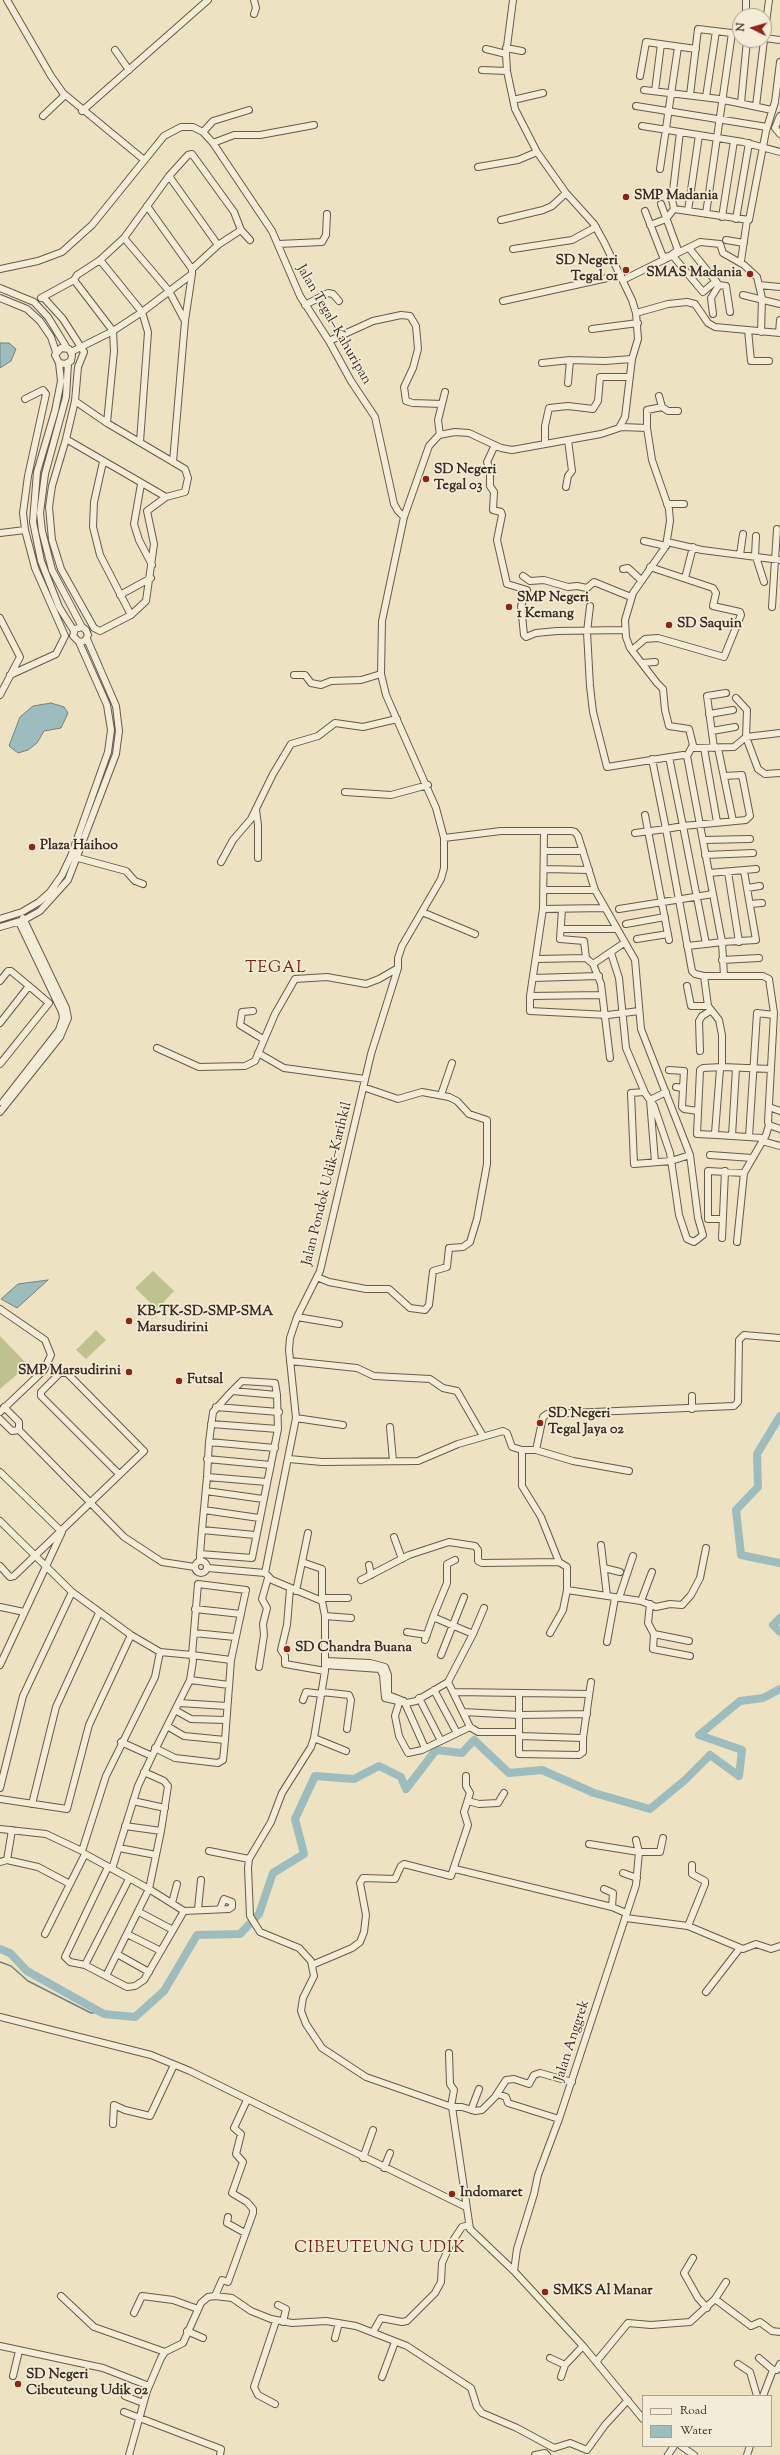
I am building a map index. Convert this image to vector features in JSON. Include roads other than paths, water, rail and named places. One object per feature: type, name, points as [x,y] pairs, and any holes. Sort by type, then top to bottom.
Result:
[{"type":"street","points":[[7,0],[54,81],[65,95],[82,111],[143,159]]},
{"type":"street","points":[[82,111],[208,0]]},
{"type":"street","points":[[254,0],[256,8],[254,14]]},
{"type":"street","points":[[513,0],[506,51],[507,71],[513,100],[521,122],[538,152],[566,193],[596,227],[622,278],[636,313],[638,323],[638,339],[632,359],[625,417],[621,427]]},
{"type":"street","points":[[690,95],[698,29],[732,33],[721,100],[718,138],[706,214]]},
{"type":"street","points":[[706,97],[716,31]]},
{"type":"street","points":[[640,76],[645,43],[696,49]]},
{"type":"street","points":[[655,91],[661,44]]},
{"type":"street","points":[[660,169],[678,47]]},
{"type":"street","points":[[741,103],[746,48]]},
{"type":"street","points":[[756,106],[763,48]]},
{"type":"street","points":[[486,49],[522,51]]},
{"type":"street","points":[[115,50],[129,70]]},
{"type":"street","points":[[741,261],[747,220],[751,216],[780,62]]},
{"type":"street","points":[[482,70],[507,71]]},
{"type":"street","points":[[644,90],[706,97],[772,110]]},
{"type":"street","points":[[513,100],[543,93]]},
{"type":"street","points":[[43,116],[65,95]]},
{"type":"street","points":[[636,106],[767,127]]},
{"type":"street","points":[[0,269],[48,258],[71,245],[92,225],[143,159],[164,136],[176,128],[187,127],[203,132],[213,121],[249,110]]},
{"type":"street","points":[[780,116],[775,128],[780,134]]},
{"type":"street","points":[[213,143],[234,135],[260,135],[314,125]]},
{"type":"street","points":[[642,126],[749,143],[764,146],[780,152]]},
{"type":"street","name":"Jalan Tegal–Kahuripan","points":[[203,132],[213,143],[261,214],[278,244],[290,275],[305,305],[329,341],[351,381],[377,421],[394,504],[398,511],[404,516]]},
{"type":"street","points":[[650,225],[666,219],[674,209],[672,199],[680,132]]},
{"type":"street","points":[[688,212],[699,135]]},
{"type":"street","points":[[722,217],[734,141]]},
{"type":"street","points":[[736,219],[749,143]]},
{"type":"street","points":[[478,167],[518,160],[538,152]]},
{"type":"street","points":[[34,302],[74,280],[77,275],[100,260],[124,238],[169,176],[188,155],[192,155],[234,212],[241,230],[250,240]]},
{"type":"street","points":[[169,176],[218,245]]},
{"type":"street","points":[[501,220],[543,210],[552,206],[566,193]]},
{"type":"street","points":[[645,210],[650,225],[665,257],[678,251],[661,204]]},
{"type":"street","points":[[147,206],[192,272],[185,321],[172,462]]},
{"type":"street","points":[[674,209],[747,220]]},
{"type":"street","points":[[278,244],[322,242],[326,235],[327,214]]},
{"type":"street","points":[[513,249],[572,240],[596,227]]},
{"type":"street","points":[[56,352],[61,348],[69,350],[85,345],[113,331],[142,312],[192,272],[218,245],[241,230]]},
{"type":"street","points":[[124,238],[169,291],[185,321]]},
{"type":"street","points":[[726,240],[744,243]]},
{"type":"street","points":[[503,301],[622,278],[673,256],[700,242],[720,244],[723,253],[749,269],[757,277],[762,298],[761,332]]},
{"type":"street","points":[[689,248],[717,283],[726,286],[730,312]]},
{"type":"street","points":[[673,256],[703,292],[717,283]]},
{"type":"street","points":[[100,260],[142,312],[149,340],[140,442]]},
{"type":"street","points":[[74,280],[113,331],[114,351],[107,423]]},
{"type":"street","points":[[713,314],[711,298],[717,283]]},
{"type":"street","points":[[759,285],[780,287]]},
{"type":"street","points":[[0,288],[34,302],[48,317],[69,350],[72,358],[68,363],[66,398],[45,474],[40,513],[42,531],[52,570],[82,627],[87,632],[87,639],[116,706],[119,731],[116,754],[78,858],[68,880],[54,898],[40,911],[21,921],[0,927]]},
{"type":"street","points":[[305,305],[328,293],[333,294],[339,301]]},
{"type":"street","points":[[743,295],[762,298],[780,304]]},
{"type":"street","points":[[43,297],[85,345],[78,367],[75,401],[66,439],[56,467],[49,507],[52,540],[58,561],[94,628],[100,631],[131,616],[146,601],[151,578],[154,544],[146,513]]},
{"type":"street","points":[[0,298],[27,309],[40,320],[51,337],[56,352],[56,358],[59,363],[61,381],[55,411],[37,472],[33,522],[41,561],[59,607],[74,631],[77,641],[108,705],[111,730],[108,752],[71,856],[62,875],[50,892],[22,912],[0,919]]},
{"type":"street","points":[[636,313],[668,304],[687,302],[695,304],[710,325],[724,329],[780,333],[780,320]]},
{"type":"street","points":[[329,341],[373,321],[401,314],[410,316],[416,326],[418,349],[404,387],[406,401],[413,403],[442,404]]},
{"type":"street","points":[[592,329],[638,323]]},
{"type":"street","points":[[748,330],[751,361],[769,361]]},
{"type":"street","points":[[542,363],[570,360],[605,362],[632,359]]},
{"type":"street","points":[[568,383],[570,360]]},
{"type":"street","points":[[59,363],[68,363]]},
{"type":"street","points":[[545,444],[545,426],[549,408],[568,406],[593,409],[598,401],[600,377],[629,377]]},
{"type":"street","points":[[10,676],[56,654],[64,640],[64,631],[35,568],[25,530],[23,513],[28,476],[46,394],[43,390],[25,399]]},
{"type":"street","points":[[445,392],[438,424],[440,434],[455,432],[469,433],[494,445],[512,450],[609,432],[621,427],[647,428]]},
{"type":"street","points":[[659,396],[662,407],[668,411],[678,411]]},
{"type":"street","points":[[75,401],[107,423],[187,472],[188,486],[182,494],[166,497],[146,513],[134,514]]},
{"type":"street","points":[[662,407],[647,410],[647,428],[652,460],[667,504],[670,528],[666,544],[631,597],[624,630],[632,650],[663,689],[665,710],[669,726],[689,730],[693,748]]},
{"type":"street","name":"Jalan Pondok Udik–Karihkil","points":[[259,1667],[264,1637],[263,1624],[267,1608],[262,1599],[267,1575],[276,1509],[289,1459],[296,1418],[290,1361],[290,1344],[297,1318],[317,1277],[365,1079],[398,968],[398,958],[402,946],[441,879],[444,868],[444,838],[428,785],[386,695],[381,674],[382,621],[404,516],[429,446],[440,434]]},
{"type":"street","points":[[66,439],[103,462],[166,497]]},
{"type":"street","points":[[566,487],[568,476],[572,471],[568,440]]},
{"type":"street","points":[[494,445],[487,462],[490,469],[490,486],[494,492],[493,510],[501,512],[502,515],[497,540],[507,584],[527,590],[522,606],[524,635],[526,637],[536,633],[557,631],[587,632],[624,630]]},
{"type":"street","points":[[103,462],[94,502],[93,527],[100,554],[131,616]]},
{"type":"street","points":[[141,484],[134,514],[136,531],[152,565]]},
{"type":"street","points":[[667,504],[684,504]]},
{"type":"street","points":[[772,607],[777,559],[777,529]]},
{"type":"street","points":[[0,533],[25,530]]},
{"type":"street","points":[[740,555],[743,534]]},
{"type":"street","points":[[756,536],[756,557],[764,582]]},
{"type":"street","points":[[644,541],[777,559]]},
{"type":"street","points":[[685,578],[693,548]]},
{"type":"street","points":[[632,650],[645,638],[658,638],[722,657],[726,656],[741,613],[715,607],[716,591],[685,578],[650,567]]},
{"type":"street","points":[[623,569],[628,568],[641,580]]},
{"type":"street","points":[[523,576],[530,581],[544,580],[568,587],[577,586],[587,588],[594,582],[631,597]]},
{"type":"street","points":[[120,595],[151,578]]},
{"type":"street","points":[[590,606],[587,632],[587,657],[593,712],[607,767],[652,759],[686,756],[693,748],[736,746],[746,737],[780,733]]},
{"type":"street","points":[[0,618],[20,657],[27,667]]},
{"type":"street","points":[[74,631],[82,627]]},
{"type":"street","points":[[64,640],[70,642],[87,639]]},
{"type":"street","points":[[0,695],[20,657]]},
{"type":"street","points":[[642,663],[655,662]]},
{"type":"street","points":[[294,675],[305,675],[311,683],[321,685],[331,681],[361,680],[381,674]]},
{"type":"street","points":[[726,693],[707,696],[712,731],[724,776],[733,821]]},
{"type":"street","points":[[736,698],[747,711],[746,737],[749,748],[761,773],[780,773]]},
{"type":"street","points":[[709,714],[733,710]]},
{"type":"street","points":[[221,862],[228,848],[245,828],[256,810],[270,778],[291,744],[318,736],[335,723],[363,727],[397,720]]},
{"type":"street","points":[[712,731],[735,727]]},
{"type":"street","points":[[704,748],[717,822]]},
{"type":"street","points":[[686,756],[722,942],[724,976]]},
{"type":"street","points":[[669,757],[706,944]]},
{"type":"street","points":[[652,759],[692,971],[695,974],[704,976],[763,976],[769,979],[774,1015],[769,1125],[763,1140],[744,1173],[737,1242]]},
{"type":"street","points":[[635,833],[700,823],[746,820],[750,816],[742,775],[724,776]]},
{"type":"street","points":[[344,792],[391,794],[428,785]]},
{"type":"street","points":[[256,810],[258,858]]},
{"type":"street","points":[[638,939],[669,937],[645,815]]},
{"type":"street","points":[[444,838],[487,832],[575,832],[595,890],[635,960],[641,1029],[690,1155],[697,1211],[704,1235],[694,1242],[687,1240],[679,1215],[671,1161],[650,1100],[644,1092],[626,1048],[618,974],[611,953]]},
{"type":"street","points":[[544,833],[545,869],[543,909],[530,996],[530,1009],[532,1012],[604,1015],[640,1011]]},
{"type":"street","points":[[703,840],[750,839]]},
{"type":"street","points":[[545,851],[582,850]]},
{"type":"street","points":[[705,855],[753,853]]},
{"type":"street","points":[[78,858],[126,871],[135,881],[143,884]]},
{"type":"street","points":[[545,869],[589,870]]},
{"type":"street","points":[[709,874],[756,869]]},
{"type":"street","points":[[687,946],[756,940],[744,871]]},
{"type":"street","points":[[728,872],[739,942]]},
{"type":"street","points":[[747,888],[760,886]]},
{"type":"street","points":[[544,890],[595,890]]},
{"type":"street","points":[[619,908],[713,894]]},
{"type":"street","points":[[750,904],[762,902]]},
{"type":"street","points":[[543,909],[605,908]]},
{"type":"street","points":[[562,909],[560,939],[584,941],[586,958]]},
{"type":"street","points":[[0,1110],[62,1024],[62,1012],[46,973],[21,921],[22,912]]},
{"type":"street","points":[[422,912],[475,934]]},
{"type":"street","points":[[626,924],[665,917]]},
{"type":"street","points":[[561,929],[616,929]]},
{"type":"street","points":[[593,964],[624,943]]},
{"type":"street","points":[[536,959],[586,958],[593,964],[598,976],[602,995],[610,1058]]},
{"type":"street","points":[[722,960],[759,958]]},
{"type":"street","points":[[157,1048],[204,1068],[245,1066],[253,1063],[263,1039],[292,982],[297,977],[332,977],[366,984],[398,968]]},
{"type":"street","points":[[0,981],[8,971],[11,971],[49,1003],[0,1064]]},
{"type":"street","points":[[533,978],[598,976]]},
{"type":"street","points":[[704,976],[709,1009],[720,1024],[724,1047],[715,1130],[717,1135]]},
{"type":"street","points":[[0,1023],[29,986]]},
{"type":"street","points":[[686,986],[691,1006],[709,1009]]},
{"type":"street","points":[[530,996],[602,995]]},
{"type":"street","points":[[700,1051],[699,1021],[709,1009]]},
{"type":"street","points":[[253,1011],[242,1012],[240,1025],[263,1039]]},
{"type":"street","points":[[749,1137],[757,1013],[774,1015]]},
{"type":"street","points":[[258,1053],[284,1068],[365,1079]]},
{"type":"street","points":[[441,1095],[452,1063]]},
{"type":"street","points":[[771,1069],[709,1068],[700,1070],[697,1134],[749,1137],[780,1146]]},
{"type":"street","points":[[732,1136],[736,1068]]},
{"type":"street","points":[[669,1070],[684,1071],[682,1107],[684,1110],[698,1111]]},
{"type":"street","points":[[317,1277],[330,1282],[366,1289],[389,1289],[410,1308],[420,1310],[428,1308],[433,1271],[447,1267],[449,1248],[466,1245],[472,1239],[487,1164],[487,1120],[469,1114],[454,1099],[441,1095],[422,1092],[398,1099],[363,1087]]},
{"type":"street","points":[[676,1087],[683,1088]]},
{"type":"street","points":[[644,1092],[631,1093],[634,1164],[671,1161],[690,1155]]},
{"type":"street","points":[[650,1100],[666,1092]]},
{"type":"street","points":[[650,1100],[655,1162]]},
{"type":"street","points":[[769,1107],[780,1111]]},
{"type":"street","points":[[769,1125],[780,1128]]},
{"type":"street","points":[[710,1156],[752,1158]]},
{"type":"street","points":[[723,1219],[708,1219],[708,1172],[725,1171],[744,1173]]},
{"type":"street","points":[[722,1238],[725,1171]]},
{"type":"street","points":[[0,1309],[45,1340],[50,1350],[50,1360],[44,1370],[2,1410],[19,1422],[19,1430],[120,1533],[149,1555],[167,1564],[195,1567]]},
{"type":"street","points":[[297,1318],[339,1324]]},
{"type":"street","points":[[536,1450],[543,1417],[547,1414],[729,1407],[738,1402],[739,1342],[741,1338],[748,1335],[780,1338]]},
{"type":"street","points":[[290,1361],[357,1368],[374,1376],[430,1379],[443,1388],[457,1390],[483,1436]]},
{"type":"street","points":[[0,1566],[10,1577],[14,1576],[62,1532],[119,1474],[144,1451],[68,1373],[60,1373],[41,1392],[41,1396],[119,1474]]},
{"type":"street","points":[[195,1567],[200,1558],[212,1412],[242,1381],[275,1383],[277,1395],[278,1429],[251,1558],[200,1558]]},
{"type":"street","points":[[232,1391],[277,1395]]},
{"type":"street","points":[[692,1396],[692,1409]]},
{"type":"street","points":[[216,1407],[278,1412]]},
{"type":"street","points":[[296,1418],[343,1425]]},
{"type":"street","points":[[0,1419],[12,1431],[19,1430]]},
{"type":"street","points":[[210,1424],[278,1429]]},
{"type":"street","points":[[390,1427],[393,1461]]},
{"type":"street","points":[[289,1459],[322,1462],[414,1462],[426,1459],[483,1436],[505,1432],[512,1447],[522,1450],[536,1450],[573,1461],[629,1470]]},
{"type":"street","points":[[209,1442],[275,1448]]},
{"type":"street","points":[[522,1450],[522,1486],[541,1517],[559,1562],[566,1567],[567,1590],[563,1610],[550,1633]]},
{"type":"street","points":[[208,1459],[271,1466]]},
{"type":"street","points":[[0,1472],[62,1532]]},
{"type":"street","points":[[207,1477],[268,1482]]},
{"type":"street","points":[[206,1491],[263,1499]]},
{"type":"street","points":[[204,1510],[259,1518]]},
{"type":"street","points":[[0,1521],[72,1592],[131,1635],[160,1652],[231,1660]]},
{"type":"street","points":[[202,1530],[256,1535]]},
{"type":"street","points":[[0,1664],[62,1532]]},
{"type":"street","points":[[308,1533],[302,1562],[293,1590],[281,1650],[285,1656],[285,1664],[292,1667],[370,1662],[385,1667],[388,1675],[387,1693],[403,1702],[426,1748]]},
{"type":"street","points":[[394,1537],[402,1559]]},
{"type":"street","points":[[361,1580],[402,1559],[456,1542],[475,1546],[478,1550],[478,1561],[482,1563],[559,1562]]},
{"type":"street","points":[[601,1545],[607,1596]]},
{"type":"street","points":[[567,1590],[641,1601],[660,1607],[670,1604],[683,1605],[691,1595],[700,1578],[706,1548]]},
{"type":"street","points":[[607,1642],[617,1598],[633,1556]]},
{"type":"street","points":[[200,1558],[205,1562],[208,1568]]},
{"type":"street","points":[[407,1632],[426,1638],[447,1583],[447,1564],[455,1560]]},
{"type":"street","points":[[302,1562],[322,1569],[322,1600],[325,1616],[325,1666],[322,1693],[314,1738],[305,1759],[282,1793],[271,1822],[249,1859],[248,1868],[251,1920],[260,1932],[299,1948],[312,1965],[314,1976],[303,1998],[301,2010],[318,2044],[327,2054],[366,2077],[451,2107],[462,2107],[471,2110],[482,2110],[498,2094],[502,2083],[506,2080],[514,2079],[529,2084],[534,2075],[540,2073],[572,2082]]},
{"type":"street","points":[[369,1565],[371,1575]]},
{"type":"street","points":[[184,1911],[144,1980],[131,1987],[85,1965],[70,1962],[65,1957],[110,1868],[119,1848],[133,1801],[144,1772],[190,1680],[199,1573],[195,1567]]},
{"type":"street","points":[[208,1568],[267,1575],[293,1590],[322,1600],[348,1598]]},
{"type":"street","points":[[199,1573],[204,1573],[208,1568]]},
{"type":"street","points":[[604,1568],[620,1572]]},
{"type":"street","points":[[641,1601],[652,1572]]},
{"type":"street","points":[[156,1748],[175,1758],[220,1763],[223,1760],[231,1660],[245,1589],[198,1584]]},
{"type":"street","points":[[0,1788],[23,1696],[72,1592]]},
{"type":"street","points":[[440,1655],[454,1625],[464,1597]]},
{"type":"street","points":[[650,1604],[648,1623],[654,1634],[653,1649],[690,1656]]},
{"type":"street","points":[[0,1607],[24,1612]]},
{"type":"street","points":[[403,1702],[419,1698],[448,1682],[473,1634],[484,1608]]},
{"type":"street","points":[[195,1609],[240,1614]]},
{"type":"street","points":[[32,1804],[56,1706],[99,1613]]},
{"type":"street","points":[[325,1616],[351,1618]]},
{"type":"street","points":[[433,1617],[473,1634]]},
{"type":"street","points":[[194,1633],[235,1637]]},
{"type":"street","points":[[654,1634],[689,1641]]},
{"type":"street","points":[[0,1799],[62,1810],[68,1806],[89,1725],[131,1635]]},
{"type":"street","points":[[45,1934],[70,1884],[83,1853],[106,1776],[121,1742],[155,1677],[160,1652]]},
{"type":"street","points":[[190,1680],[229,1685]]},
{"type":"street","points":[[448,1682],[470,1727],[478,1732],[583,1738]]},
{"type":"street","points":[[519,1694],[518,1752],[521,1755],[582,1754],[591,1682]]},
{"type":"street","points":[[434,1690],[457,1733]]},
{"type":"street","points":[[303,1700],[306,1692],[349,1695],[351,1700],[347,1729]]},
{"type":"street","points":[[454,1692],[589,1694]]},
{"type":"street","points":[[419,1698],[441,1741]]},
{"type":"street","points":[[403,1702],[395,1723],[406,1750],[412,1754],[470,1727]]},
{"type":"street","points":[[179,1703],[227,1706]]},
{"type":"street","points":[[175,1710],[191,1719],[226,1720]]},
{"type":"street","points":[[463,1712],[519,1715],[587,1714]]},
{"type":"street","points":[[167,1726],[187,1736],[225,1740]]},
{"type":"street","points":[[314,1738],[346,1751]]},
{"type":"street","points":[[121,1742],[152,1756]]},
{"type":"street","points":[[106,1976],[139,1912],[149,1889],[165,1808],[168,1791],[166,1783],[144,1772]]},
{"type":"street","points":[[312,1965],[352,1948],[360,1942],[364,1932],[366,1915],[360,1883],[362,1879],[395,1878],[401,1866],[404,1864],[449,1877],[454,1870],[467,1828],[468,1820],[464,1812],[470,1793],[466,1786],[466,1776]]},
{"type":"street","points":[[468,1801],[479,1804],[498,1803],[504,1793]]},
{"type":"street","points":[[133,1801],[165,1808]]},
{"type":"street","points":[[126,1826],[160,1831]]},
{"type":"street","points":[[0,1829],[46,1834],[149,1889],[184,1911],[198,1909],[220,1909]]},
{"type":"street","points":[[7,1860],[12,1830]]},
{"type":"street","points":[[589,1844],[639,1852],[660,1852],[664,1838]]},
{"type":"street","name":"Jalan Anggrek","points":[[514,2271],[517,2249],[534,2194],[536,2180],[572,2082],[637,1878],[639,1852],[636,1840]]},
{"type":"street","points":[[119,1848],[156,1855]]},
{"type":"street","points":[[209,1851],[249,1859]]},
{"type":"street","points":[[0,1862],[7,1860],[38,1867],[70,1884]]},
{"type":"street","points":[[688,1926],[705,1882],[692,1874],[692,1865]]},
{"type":"street","points":[[454,1870],[612,1907],[626,1916],[688,1926],[740,1948],[746,1948],[756,1944],[773,1949],[780,1946]]},
{"type":"street","points":[[623,1873],[637,1878]]},
{"type":"street","points":[[85,1965],[129,1879]]},
{"type":"street","points":[[198,1909],[201,1880]]},
{"type":"street","points":[[172,1903],[177,1884]]},
{"type":"street","points":[[604,1889],[613,1893],[612,1907]]},
{"type":"street","points":[[139,1912],[173,1930]]},
{"type":"street","points":[[127,1934],[161,1951]]},
{"type":"street","points":[[706,1992],[740,1948]]},
{"type":"street","points":[[117,1954],[149,1972]]},
{"type":"street","points":[[0,2017],[144,2052],[247,2100],[466,2207]]},
{"type":"street","points":[[449,2053],[450,2084],[454,2090],[451,2107],[455,2118],[469,2225],[473,2233],[514,2271],[583,2346],[642,2418]]},
{"type":"street","points":[[113,2124],[114,2105],[125,2110],[150,2116],[174,2065]]},
{"type":"street","points":[[471,2110],[479,2089]]},
{"type":"street","points":[[498,2094],[506,2097],[508,2103],[559,2120]]},
{"type":"street","points":[[215,2296],[222,2280],[228,2282],[253,2209],[247,2202],[232,2193],[243,2162],[236,2154],[241,2134],[234,2128],[247,2100]]},
{"type":"street","points":[[363,2158],[373,2130]]},
{"type":"street","points":[[384,2168],[390,2153]]},
{"type":"street","points":[[228,2217],[227,2223],[245,2233]]},
{"type":"street","points":[[373,2332],[381,2318],[400,2322],[407,2321],[435,2293],[441,2282],[442,2263],[450,2245],[462,2227],[469,2225]]},
{"type":"street","points":[[694,2258],[684,2273],[698,2298],[707,2308]]},
{"type":"street","points":[[596,2362],[628,2322],[651,2326],[688,2323],[694,2320],[707,2308],[726,2282]]},
{"type":"street","points":[[61,2296],[94,2327],[165,2352]]},
{"type":"street","points":[[134,2313],[142,2296],[173,2300],[198,2309]]},
{"type":"street","points":[[129,2455],[141,2418],[143,2403],[149,2386],[165,2352],[183,2343],[187,2331],[203,2300],[215,2296],[232,2298],[251,2311],[276,2321],[326,2321],[339,2323],[373,2332],[407,2346],[471,2388],[477,2406],[486,2415],[517,2428],[554,2448],[570,2443],[585,2453],[628,2400]]},
{"type":"street","points":[[715,2299],[751,2326],[760,2322],[772,2331],[780,2332]]},
{"type":"street","points":[[278,2305],[286,2309],[283,2322]]},
{"type":"street","points":[[275,2404],[258,2395],[254,2387],[276,2321]]},
{"type":"street","points":[[335,2338],[339,2323]]},
{"type":"street","points":[[187,2331],[203,2338]]},
{"type":"street","points":[[382,2377],[395,2342]]},
{"type":"street","points":[[0,2346],[103,2368],[149,2386]]},
{"type":"street","points":[[561,2377],[564,2365],[583,2346]]},
{"type":"street","points":[[14,2376],[19,2351]]},
{"type":"street","points":[[550,2358],[564,2365]]},
{"type":"street","points":[[759,2358],[773,2370]]},
{"type":"street","points":[[738,2364],[750,2372],[757,2395]]},
{"type":"street","points":[[763,2395],[773,2370],[777,2370],[780,2364]]},
{"type":"street","points":[[126,2396],[143,2403]]},
{"type":"street","points":[[124,2412],[221,2449],[220,2455]]},
{"type":"street","points":[[682,2447],[694,2455]]},
{"type":"street","points":[[535,2455],[545,2453],[547,2455]]},
{"type":"water","points":[[0,343],[9,343],[16,349],[11,361],[0,368]]},
{"type":"water","points":[[51,703],[64,707],[68,713],[61,728],[44,731],[37,743],[28,750],[18,753],[9,746],[20,717],[33,706]]},
{"type":"water","points":[[48,1280],[17,1308],[1,1299],[18,1284]]},
{"type":"waterway","points":[[780,1416],[757,1454],[758,1487],[736,1510],[741,1555],[780,1563]]},
{"type":"waterway","points":[[780,1618],[773,1625],[780,1632]]},
{"type":"waterway","points":[[0,1949],[10,1953],[27,1971],[104,2014],[135,2017],[164,1991],[197,1935],[240,1934],[259,1914],[273,1873],[304,1854],[295,1819],[315,1776],[354,1779],[379,1766],[401,1777],[406,1789],[436,1750],[462,1753],[474,1740],[509,1773],[542,1770],[594,1793],[650,1809],[685,1780],[710,1755],[739,1776],[742,1750],[699,1735],[740,1701],[763,1698],[780,1689]]},
{"type":"waterway","points":[[0,1962],[11,1966],[28,1981],[91,2013],[100,2012]]},
{"type":"place","name":"SMP Madania","points":[[626,197]]},
{"type":"place","name":"SD Negeri Tegal 01","points":[[626,270]]},
{"type":"place","name":"SMAS Madania","points":[[750,274]]},
{"type":"place","name":"SD Negeri Tegal 03","points":[[426,479]]},
{"type":"place","name":"SMP Negeri 1 Kemang","points":[[509,607]]},
{"type":"place","name":"SD Saquin","points":[[669,625]]},
{"type":"place","name":"Plaza Haihoo","points":[[32,847]]},
{"type":"place","name":"KB-TK-SD-SMP-SMA Marsudirini","points":[[129,1321]]},
{"type":"place","name":"SMP Marsudirini","points":[[129,1372]]},
{"type":"place","name":"Futsal","points":[[179,1381]]},
{"type":"place","name":"SD Negeri Tegal Jaya 02","points":[[540,1423]]},
{"type":"place","name":"SD Chandra Buana","points":[[287,1649]]},
{"type":"place","name":"Indomaret","points":[[452,2194]]},
{"type":"place","name":"SMKS Al Manar","points":[[545,2292]]},
{"type":"place","name":"SD Negeri Cibeuteung Udik 02","points":[[18,2384]]},
{"type":"district","name":"TEGAL","points":[[276,969]]},
{"type":"district","name":"CIBEUTEUNG UDIK","points":[[380,2249]]}]
